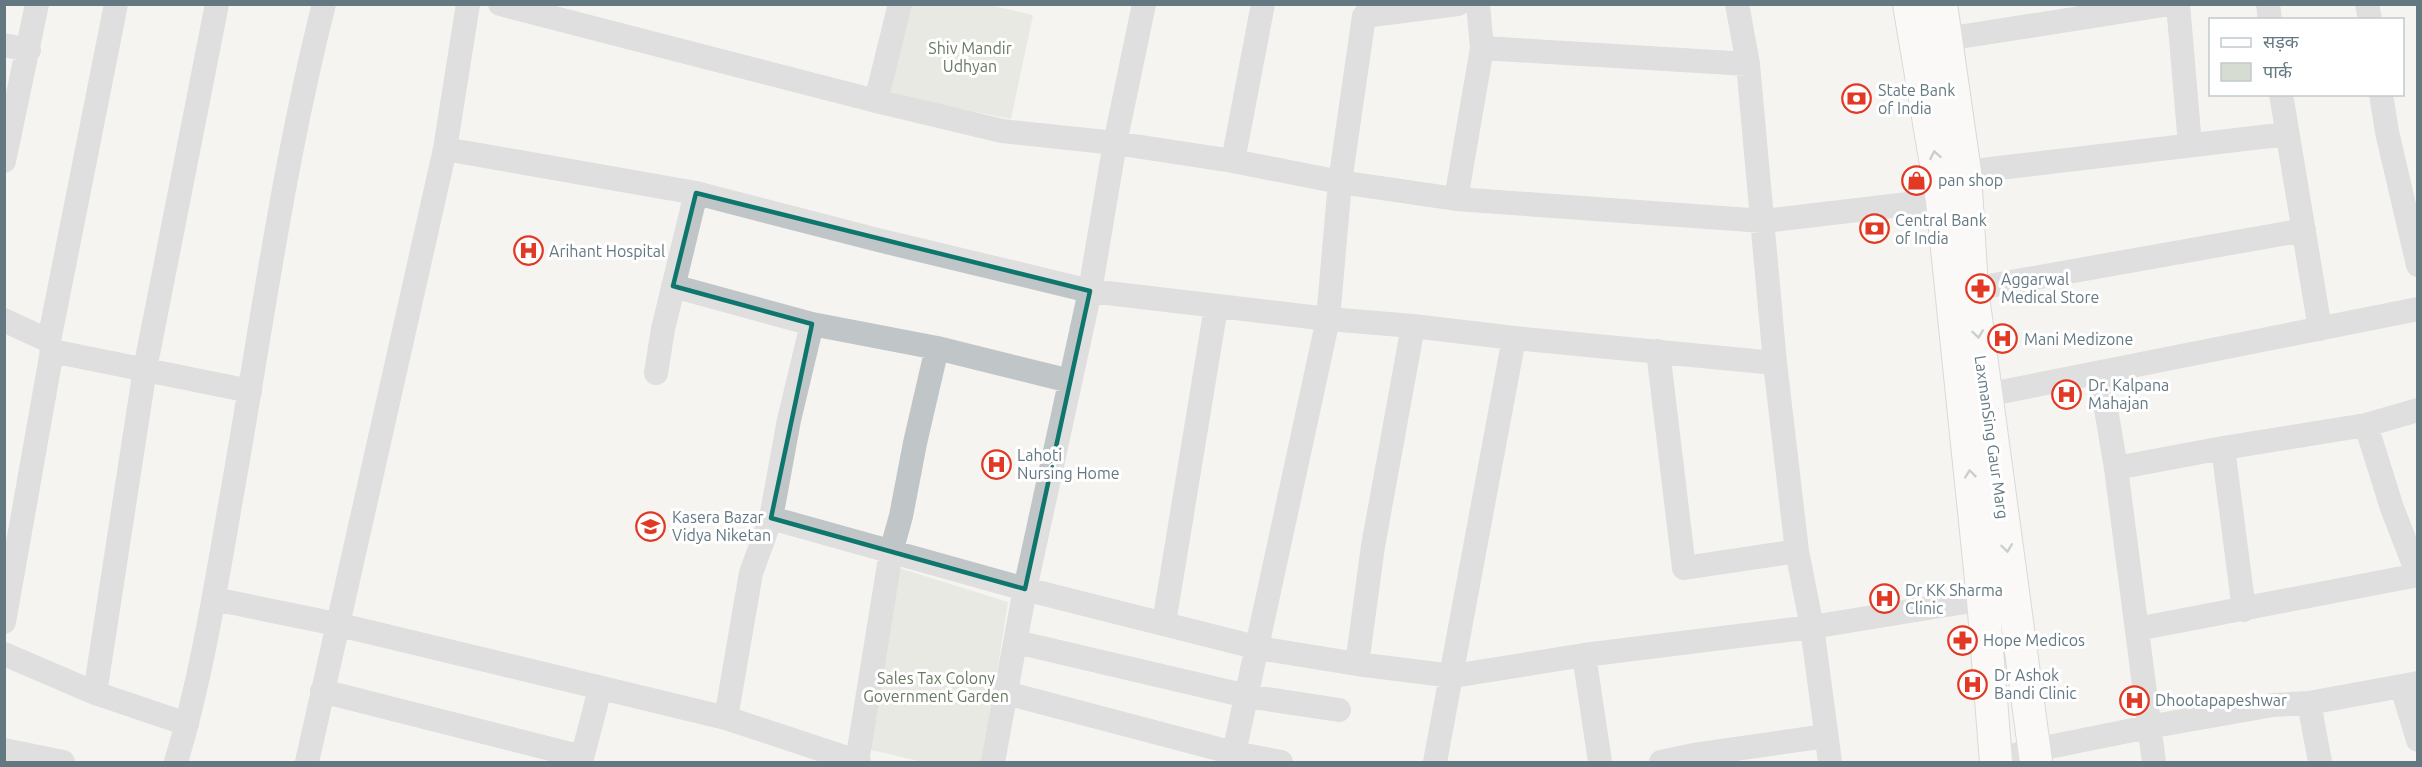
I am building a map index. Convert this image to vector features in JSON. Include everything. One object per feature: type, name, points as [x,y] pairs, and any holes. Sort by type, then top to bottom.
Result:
[{"type":"main road","name":"LaxmanSing Gaur Marg","points":[[1909,4],[2035,756]]},
{"type":"main road","name":"LaxmanSing Gaur Marg","points":[[1941,4],[1965,172],[1972,289],[1974,398],[1983,599],[1995,761]]},
{"type":"street","points":[[4,161],[37,4]]},
{"type":"street","points":[[4,622],[51,346],[116,4]]},
{"type":"street","points":[[95,693],[145,369],[217,4]]},
{"type":"street","points":[[176,762],[187,724],[214,599],[303,90],[324,4]]},
{"type":"street","points":[[307,762],[336,624],[445,149],[468,4]]},
{"type":"street","points":[[500,4],[876,101],[1002,131],[1115,143],[1233,161],[1340,182],[1456,199],[1764,221],[1942,200]]},
{"type":"street","points":[[876,101],[900,4]]},
{"type":"street","points":[[993,762],[1025,589],[1090,291],[1115,143],[1144,4]]},
{"type":"street","points":[[1233,161],[1263,4]]},
{"type":"street","points":[[1233,758],[1328,319],[1340,182],[1364,16],[1458,4]]},
{"type":"street","points":[[1456,199],[1482,48],[1478,4]]},
{"type":"street","points":[[1737,4],[1748,64],[1764,221],[1775,363],[1797,550],[1812,627],[1830,762]]},
{"type":"street","points":[[1946,39],[2170,4]]},
{"type":"street","points":[[2178,4],[2190,145]]},
{"type":"street","points":[[4,45],[29,50]]},
{"type":"street","points":[[1482,48],[1748,64]]},
{"type":"street","points":[[2282,96],[2320,329]]},
{"type":"street","points":[[2381,96],[2387,132],[2418,265]]},
{"type":"street","points":[[1965,172],[2288,134]]},
{"type":"street","points":[[445,149],[696,193],[1090,291],[1328,319],[1775,363]]},
{"type":"street","points":[[656,373],[663,329],[696,193]]},
{"type":"street","points":[[1972,289],[2304,231]]},
{"type":"street","points":[[673,286],[812,324],[937,348],[1070,381]]},
{"type":"street","points":[[1164,623],[1216,307]]},
{"type":"street","points":[[1974,398],[2418,309]]},
{"type":"street","points":[[4,321],[51,346],[250,391]]},
{"type":"street","points":[[726,718],[751,573],[771,518],[789,420],[812,324]]},
{"type":"street","points":[[1357,664],[1373,546],[1413,326]]},
{"type":"street","points":[[1436,762],[1514,338]]},
{"type":"street","points":[[214,599],[336,624],[726,718],[858,762],[891,552],[901,516],[937,348]]},
{"type":"street","points":[[1658,351],[1684,568],[1797,550]]},
{"type":"street","points":[[2100,374],[2116,468],[2154,762]]},
{"type":"street","points":[[2116,468],[2366,425],[2418,410]]},
{"type":"street","points":[[2137,629],[2418,575],[2392,508],[2366,425]]},
{"type":"street","points":[[2223,448],[2244,610]]},
{"type":"street","points":[[771,518],[1025,589],[1258,648],[1453,676],[1584,655],[1812,627],[1983,599]]},
{"type":"street","points":[[1016,642],[1247,696],[1339,710]]},
{"type":"street","points":[[4,654],[95,693],[187,724]]},
{"type":"street","points":[[1584,655],[1600,762]]},
{"type":"street","points":[[1995,761],[2035,756],[2148,727],[2273,705],[2309,703],[2410,685],[2418,740]]},
{"type":"street","points":[[322,691],[582,760],[600,689]]},
{"type":"street","points":[[1006,693],[1233,758],[1281,762]]},
{"type":"street","points":[[2309,703],[2320,762]]},
{"type":"street","points":[[1661,762],[1695,759],[1826,736]]},
{"type":"street","points":[[4,750],[63,762]]},
{"type":"highlighted area","points":[[696,193],[1090,291],[1025,589],[771,518],[812,324],[673,286]]},
{"type":"green space","name":"Shiv Mandir Udhyan","points":[[912,5],[989,5],[1033,15],[1011,119],[889,95]]},
{"type":"green space","name":"Sales Tax Colony Government Garden","points":[[899,568],[1008,602],[983,762],[923,762],[867,749]]},
{"type":"place","name":"State Bank of India","points":[[1857,99]]},
{"type":"place","name":"pan shop","points":[[1917,180]]},
{"type":"place","name":"Central Bank of India","points":[[1874,229]]},
{"type":"place","name":"Arihant Hospital","points":[[528,251]]},
{"type":"place","name":"Aggarwal Medical Store","points":[[1980,288]]},
{"type":"place","name":"Mani Medizone","points":[[2003,339]]},
{"type":"place","name":"Dr. Kalpana Mahajan","points":[[2067,394]]},
{"type":"place","name":"Lahoti Nursing Home","points":[[996,464]]},
{"type":"place","name":"Kasera Bazar Vidya Niketan","points":[[651,526]]},
{"type":"place","name":"Dr KK Sharma Clinic","points":[[1884,599]]},
{"type":"place","name":"Hope Medicos","points":[[1962,640]]},
{"type":"place","name":"Dr Ashok Bandi Clinic","points":[[1973,684]]},
{"type":"place","name":"Dhootapapeshwar","points":[[2134,700]]}]
